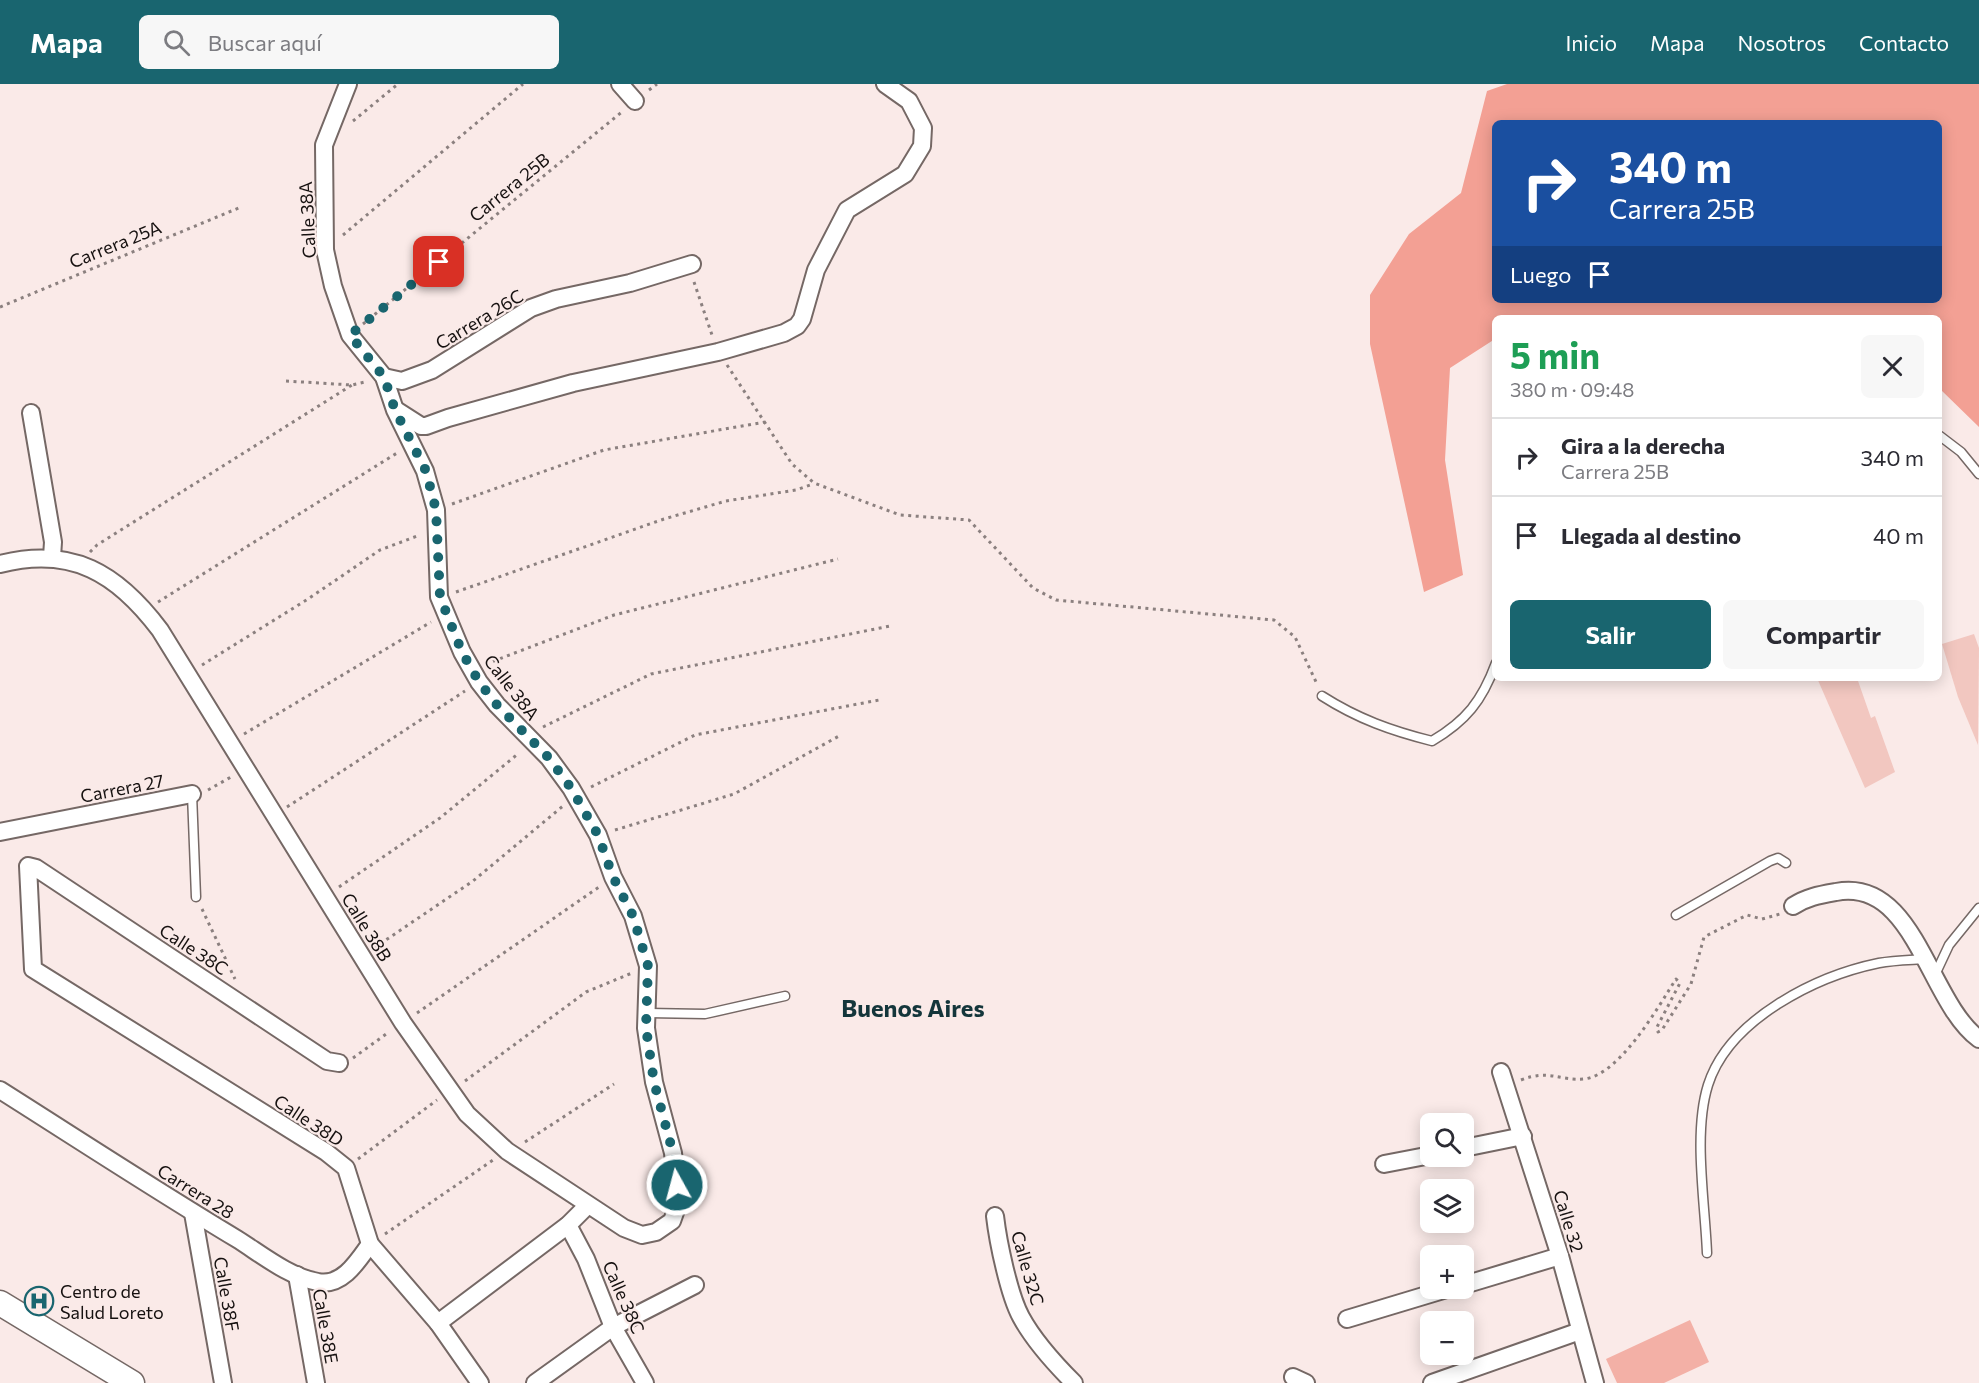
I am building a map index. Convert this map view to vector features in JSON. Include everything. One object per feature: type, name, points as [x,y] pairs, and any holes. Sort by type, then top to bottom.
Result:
[{"type":"street","name":"Calle 38A","points":[[348,84],[324,145],[325,250],[333,286],[350,335],[384,377],[395,410],[426,471],[436,510],[435,529],[440,597],[446,613],[476,676],[529,739],[549,758],[575,795],[598,835],[613,877],[633,916],[648,966],[646,1028],[654,1082],[673,1153],[678,1204],[672,1221],[656,1232]]},
{"type":"street","points":[[620,84],[634,101]]},
{"type":"street","points":[[395,410],[426,426],[448,417],[573,383],[718,352],[784,333],[796,326],[802,319],[816,270],[847,210],[905,174],[922,146],[923,128],[909,101],[885,84]]},
{"type":"street","name":"Carrera 26C","points":[[384,377],[402,381],[432,370],[531,308],[630,283],[692,264]]},
{"type":"street","points":[[31,413],[53,542],[52,557]]},
{"type":"street","name":"Calle 38B","points":[[0,564],[52,557],[81,562],[104,574],[145,610],[246,768],[403,1023],[467,1114],[507,1150],[624,1228],[642,1235],[656,1232]]},
{"type":"street","name":"Carrera 27","points":[[0,832],[192,795]]},
{"type":"street","name":"Calle 38C","points":[[33,969],[28,866],[36,868],[327,1061],[339,1062]]},
{"type":"street","points":[[1793,906],[1806,897],[1843,890],[1859,891],[1880,901],[1896,913],[1910,930],[1962,1025],[1979,1039]]},
{"type":"street","name":"Calle 38D","points":[[33,969],[326,1152],[346,1168],[370,1244],[438,1323],[480,1383]]},
{"type":"street","name":"Calle 32","points":[[1503,1079],[1560,1256],[1595,1383]]},
{"type":"street","name":"Carrera 28","points":[[0,1090],[193,1213],[297,1275],[319,1283],[337,1280],[354,1266],[370,1244]]},
{"type":"street","points":[[1474,1146],[1523,1137]]},
{"type":"street","points":[[1384,1164],[1420,1157]]},
{"type":"street","points":[[438,1323],[568,1225],[588,1204]]},
{"type":"street","name":"Calle 38F","points":[[193,1213],[223,1383]]},
{"type":"street","name":"Calle 32C","points":[[995,1216],[998,1242],[1020,1316],[1054,1363],[1074,1383]]},
{"type":"street","name":"Calle 38C","points":[[568,1225],[586,1259],[613,1327],[645,1383]]},
{"type":"street","points":[[1474,1281],[1560,1256]]},
{"type":"street","name":"Calle 38E","points":[[297,1275],[316,1383]]},
{"type":"street","points":[[535,1383],[613,1327],[695,1285]]},
{"type":"street","points":[[1347,1319],[1420,1297]]},
{"type":"street","points":[[0,1303],[132,1383]]},
{"type":"street","points":[[1432,1383],[1580,1331]]},
{"type":"lane","points":[[1942,437],[1961,452],[1979,474]]},
{"type":"lane","points":[[1322,696],[1349,714],[1382,728],[1432,741],[1455,727],[1474,708],[1492,671]]},
{"type":"lane","points":[[192,795],[196,897]]},
{"type":"lane","points":[[1676,915],[1770,861],[1778,858],[1786,863]]},
{"type":"lane","points":[[1934,977],[1949,945],[1979,908]]},
{"type":"lane","points":[[1707,1253],[1702,1144],[1704,1105],[1708,1084],[1736,1035],[1759,1016],[1838,974],[1880,963],[1924,959]]},
{"type":"lane","points":[[648,1013],[705,1014],[785,996]]},
{"type":"path","points":[[352,122],[398,84]]},
{"type":"path","points":[[325,250],[523,84]]},
{"type":"path","name":"Carrera 25B","points":[[350,335],[657,84]]},
{"type":"path","name":"Carrera 25A","points":[[0,307],[242,207]]},
{"type":"path","points":[[692,264],[695,289],[718,352],[792,464],[813,483],[900,515],[969,520],[1033,588],[1056,600],[1274,620],[1295,637],[1322,696]]},
{"type":"path","points":[[286,381],[352,385],[384,377]]},
{"type":"path","points":[[81,562],[97,545],[352,385]]},
{"type":"path","points":[[436,510],[604,450],[765,422]]},
{"type":"path","points":[[145,610],[413,443]]},
{"type":"path","points":[[440,597],[664,519],[726,501],[796,490],[813,483]]},
{"type":"path","points":[[187,674],[308,599],[381,550],[435,529]]},
{"type":"path","points":[[274,814],[476,676],[614,615],[838,560]]},
{"type":"path","points":[[230,743],[446,613]]},
{"type":"path","points":[[325,897],[440,818],[529,739],[651,674],[890,626]]},
{"type":"path","points":[[362,956],[473,880],[575,795],[695,735],[879,700]]},
{"type":"path","points":[[598,835],[734,794],[839,736]]},
{"type":"path","points":[[192,795],[217,787],[246,768]]},
{"type":"path","points":[[339,1062],[352,1059],[613,877]]},
{"type":"path","points":[[196,897],[248,1008]]},
{"type":"path","points":[[1503,1079],[1550,1074],[1585,1079],[1598,1073],[1633,1046],[1676,979],[1680,983],[1657,1027],[1658,1032],[1662,1030],[1691,984],[1704,937],[1747,915],[1762,919],[1779,915],[1793,906]]},
{"type":"path","points":[[346,1168],[586,992],[648,966]]},
{"type":"path","points":[[370,1244],[507,1150],[524,1143],[614,1084]]},
{"type":"shaded area","points":[[1507,84],[1979,84],[1979,427],[1942,391],[1942,315],[1492,315],[1492,341],[1450,368],[1445,460],[1463,575],[1424,592],[1370,344],[1370,295],[1409,234],[1461,193],[1487,91]]},
{"type":"shaded area","points":[[1690,1320],[1709,1362],[1664,1383],[1617,1383],[1606,1359]]},
{"type":"building","points":[[1974,634],[1979,648],[1978,745],[1958,697],[1942,644]]},
{"type":"building","points":[[1818,681],[1858,681],[1871,718],[1875,716],[1895,772],[1865,788]]},
{"type":"place","name":"Centro de Salud Loreto","points":[[39,1301]]},
{"type":"district","name":"Buenos Aires","points":[[913,1007]]},
{"type":"route","points":[[439,262],[350,335],[384,377],[395,410],[426,471],[436,510],[435,548],[440,597],[462,652],[479,682],[497,705],[549,758],[571,788],[598,835],[613,877],[633,916],[648,966],[646,1028],[654,1082],[673,1153],[677,1185]]}]
